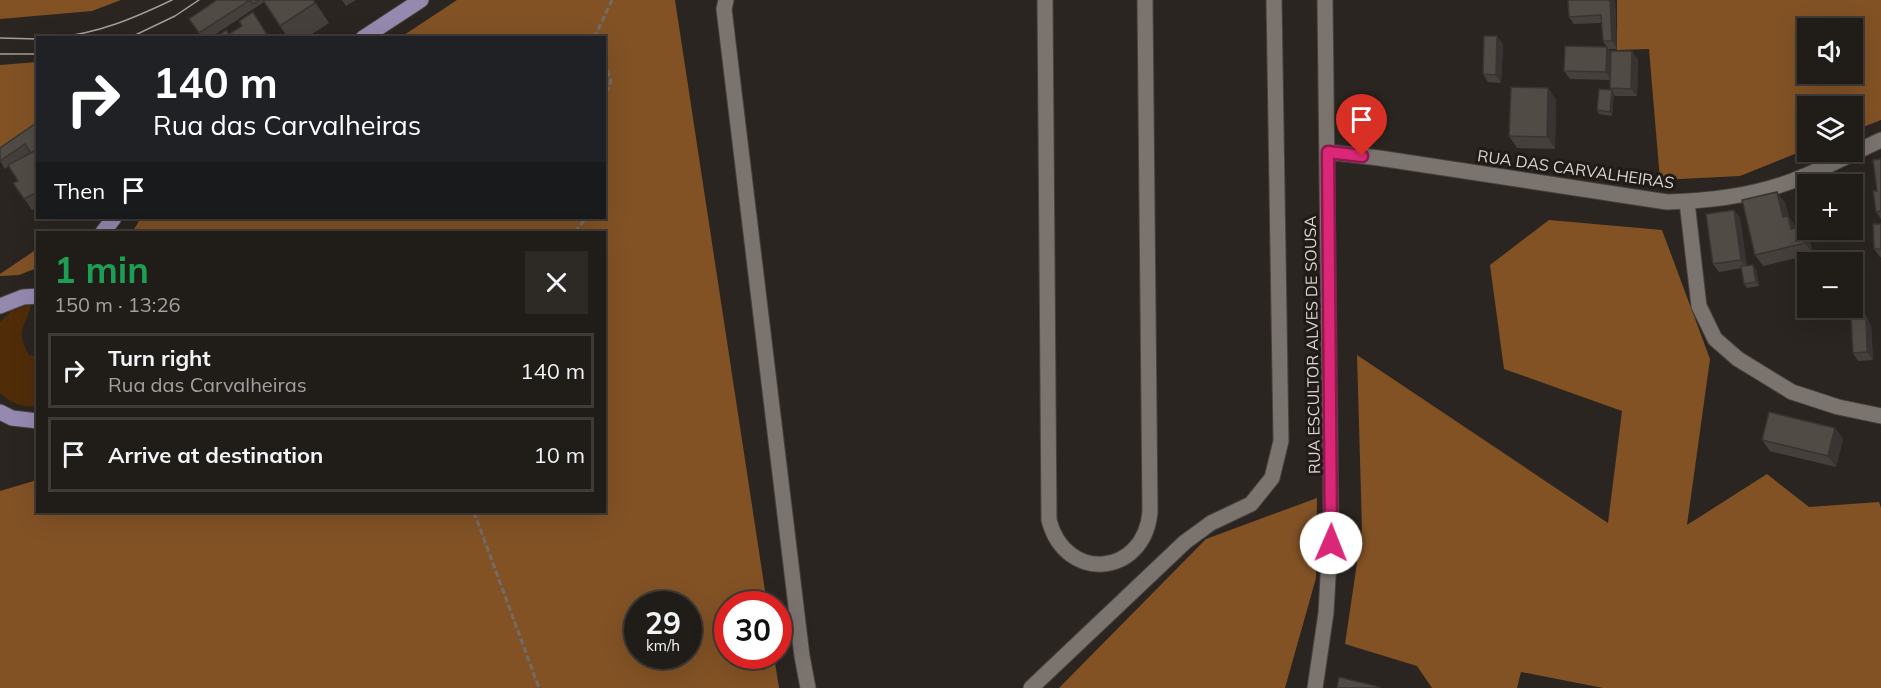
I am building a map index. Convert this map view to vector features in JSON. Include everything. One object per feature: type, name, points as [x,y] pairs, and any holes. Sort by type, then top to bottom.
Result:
[{"type":"main road","points":[[366,36],[420,0]]},
{"type":"main road","points":[[104,231],[113,219]]},
{"type":"main road","points":[[0,295],[34,296]]},
{"type":"main road","points":[[0,306],[34,296]]},
{"type":"main road","points":[[4,417],[36,421]]},
{"type":"street","points":[[726,0],[724,9],[802,656],[808,688]]},
{"type":"street","points":[[1045,0],[1049,520],[1052,533],[1059,545],[1071,556],[1086,563],[1099,565],[1118,561],[1134,550],[1143,539],[1149,525],[1145,0]]},
{"type":"street","points":[[1031,688],[1185,542],[1211,523],[1251,504],[1272,478],[1281,441],[1274,0]]},
{"type":"street","name":"RUA ESCULTOR ALVES DE SOUSA","points":[[1315,688],[1326,613],[1332,523],[1325,0]]},
{"type":"street","name":"RUA DAS CARVALHEIRAS","points":[[1328,152],[1667,202],[1687,202],[1734,197],[1800,178],[1881,140]]},
{"type":"street","points":[[1687,202],[1699,306],[1715,339],[1738,359],[1792,392],[1838,407],[1881,416]]},
{"type":"path","points":[[596,36],[612,0]]},
{"type":"path","points":[[606,67],[611,81],[606,94]]},
{"type":"path","points":[[576,231],[585,219]]},
{"type":"path","points":[[474,513],[539,688]]},
{"type":"shaded area","points":[[0,0],[121,0],[92,11],[0,19]]},
{"type":"shaded area","points":[[457,0],[675,0],[765,591],[714,591],[714,669],[776,669],[779,688],[0,688],[0,491],[36,480],[36,513],[606,513],[606,231],[133,231],[140,219],[606,219],[606,36],[403,36]]},
{"type":"shaded area","points":[[1617,0],[1881,0],[1881,120],[1863,127],[1863,96],[1797,96],[1797,153],[1740,176],[1660,180],[1649,49],[1617,50]]},
{"type":"shaded area","points":[[36,62],[36,135],[0,159],[0,65]]},
{"type":"shaded area","points":[[1549,220],[1662,230],[1710,359],[1687,525],[1767,474],[1809,507],[1879,502],[1881,508],[1881,688],[1603,688],[1521,672],[1517,688],[1432,688],[1417,666],[1345,644],[1362,529],[1357,355],[1608,523],[1622,411],[1504,369],[1490,265]]},
{"type":"shaded area","points":[[36,250],[36,268],[19,275],[0,276]]},
{"type":"shaded area","points":[[31,304],[22,329],[22,339],[29,355],[36,357],[36,406],[13,402],[0,393],[0,322],[11,311]]},
{"type":"shaded area","points":[[1317,498],[1316,578],[1285,688],[1059,688],[1206,539]]},
{"type":"building","points":[[217,0],[250,0],[199,33],[189,19]]},
{"type":"building","points":[[263,0],[313,0],[315,3],[280,26]]},
{"type":"building","points":[[1568,0],[1610,0],[1612,41],[1603,41],[1601,15],[1569,17]]},
{"type":"building","points":[[253,12],[268,36],[218,36],[226,30],[229,34],[242,26],[239,21]]},
{"type":"building","points":[[1484,36],[1497,36],[1496,75],[1483,74]]},
{"type":"building","points":[[1565,46],[1607,47],[1606,72],[1564,71]]},
{"type":"building","points":[[1611,51],[1632,51],[1631,89],[1610,88]]},
{"type":"building","points":[[1511,87],[1548,88],[1547,137],[1509,136]]},
{"type":"building","points":[[1599,89],[1612,90],[1610,112],[1597,110]]},
{"type":"building","points":[[36,123],[36,149],[31,153],[25,144],[0,161],[0,148]]},
{"type":"building","points":[[36,150],[36,194],[24,199],[13,183],[18,181],[8,165]]},
{"type":"building","points":[[1881,159],[1881,211],[1876,212],[1873,191],[1877,191],[1873,160]]},
{"type":"building","points":[[1777,192],[1783,217],[1788,216],[1791,229],[1797,228],[1797,240],[1804,240],[1805,243],[1755,255],[1742,200]]},
{"type":"building","points":[[1734,210],[1741,260],[1713,264],[1706,214]]},
{"type":"building","points":[[1873,224],[1881,224],[1881,249],[1874,249]]},
{"type":"building","points":[[1753,265],[1756,282],[1744,284],[1741,266]]},
{"type":"building","points":[[1866,316],[1867,352],[1853,353],[1851,318]]},
{"type":"building","points":[[1769,412],[1835,428],[1828,456],[1762,440]]},
{"type":"building","points":[[1339,677],[1380,687],[1380,688],[1337,688]]},
{"type":"tram line","points":[[70,36],[115,24],[172,0]]},
{"type":"tram line","points":[[133,36],[175,16],[199,0]]},
{"type":"tram line","points":[[0,38],[36,39]]},
{"type":"tram line","points":[[0,54],[36,54]]},
{"type":"route","points":[[1331,543],[1328,152],[1362,156]]}]
